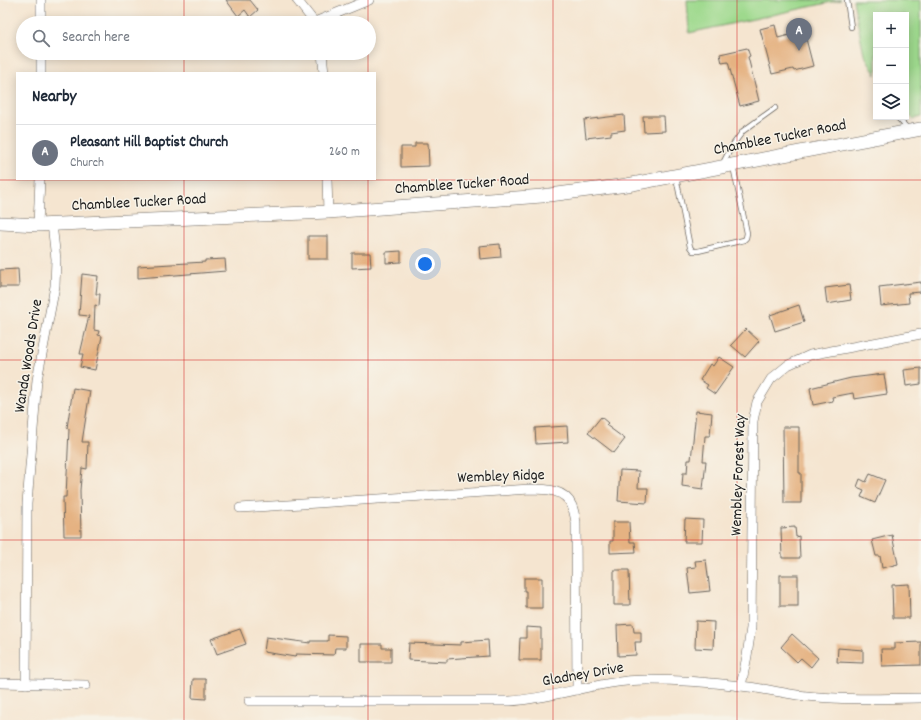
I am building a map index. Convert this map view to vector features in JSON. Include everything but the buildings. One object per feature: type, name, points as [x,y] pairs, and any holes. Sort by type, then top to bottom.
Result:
[{"type":"main road","name":"Chamblee Tucker Road","points":[[0,223],[38,225],[328,212],[542,196],[627,185],[916,130]]},
{"type":"street","points":[[41,0],[41,16]]},
{"type":"street","points":[[298,0],[310,16]]},
{"type":"street","points":[[331,16],[369,0]]},
{"type":"street","points":[[41,60],[41,72]]},
{"type":"street","points":[[323,60],[324,72]]},
{"type":"street","points":[[38,225],[40,180]]},
{"type":"street","points":[[327,180],[328,212]]},
{"type":"street","name":"Wanda Woods Drive","points":[[26,684],[27,504],[37,380],[55,286],[56,259],[52,224]]},
{"type":"street","name":"Wembley Forest Way","points":[[741,686],[748,656],[751,628],[753,421],[757,402],[771,379],[788,365],[810,355],[921,334]]},
{"type":"street","name":"Wembley Ridge","points":[[240,508],[549,489],[566,496],[572,506],[576,522],[578,690]]},
{"type":"street","name":"Gladney Drive","points":[[250,701],[531,700],[612,683],[644,680],[682,681],[741,686],[798,695],[849,700],[921,698]]},
{"type":"street","points":[[0,683],[86,685]]},
{"type":"lane","points":[[847,0],[851,27]]},
{"type":"lane","points":[[676,175],[690,247],[693,251],[744,240],[747,233],[727,166],[732,146],[743,131],[775,108]]},
{"type":"lane","points":[[901,120],[916,130]]},
{"type":"green space","points":[[687,0],[841,0],[689,33]]},
{"type":"green space","points":[[853,0],[921,0],[921,117],[913,119],[909,115],[909,12],[873,12],[873,70],[864,54]]},
{"type":"place","name":"Pleasant Hill Baptist Church","points":[[799,51]]}]
